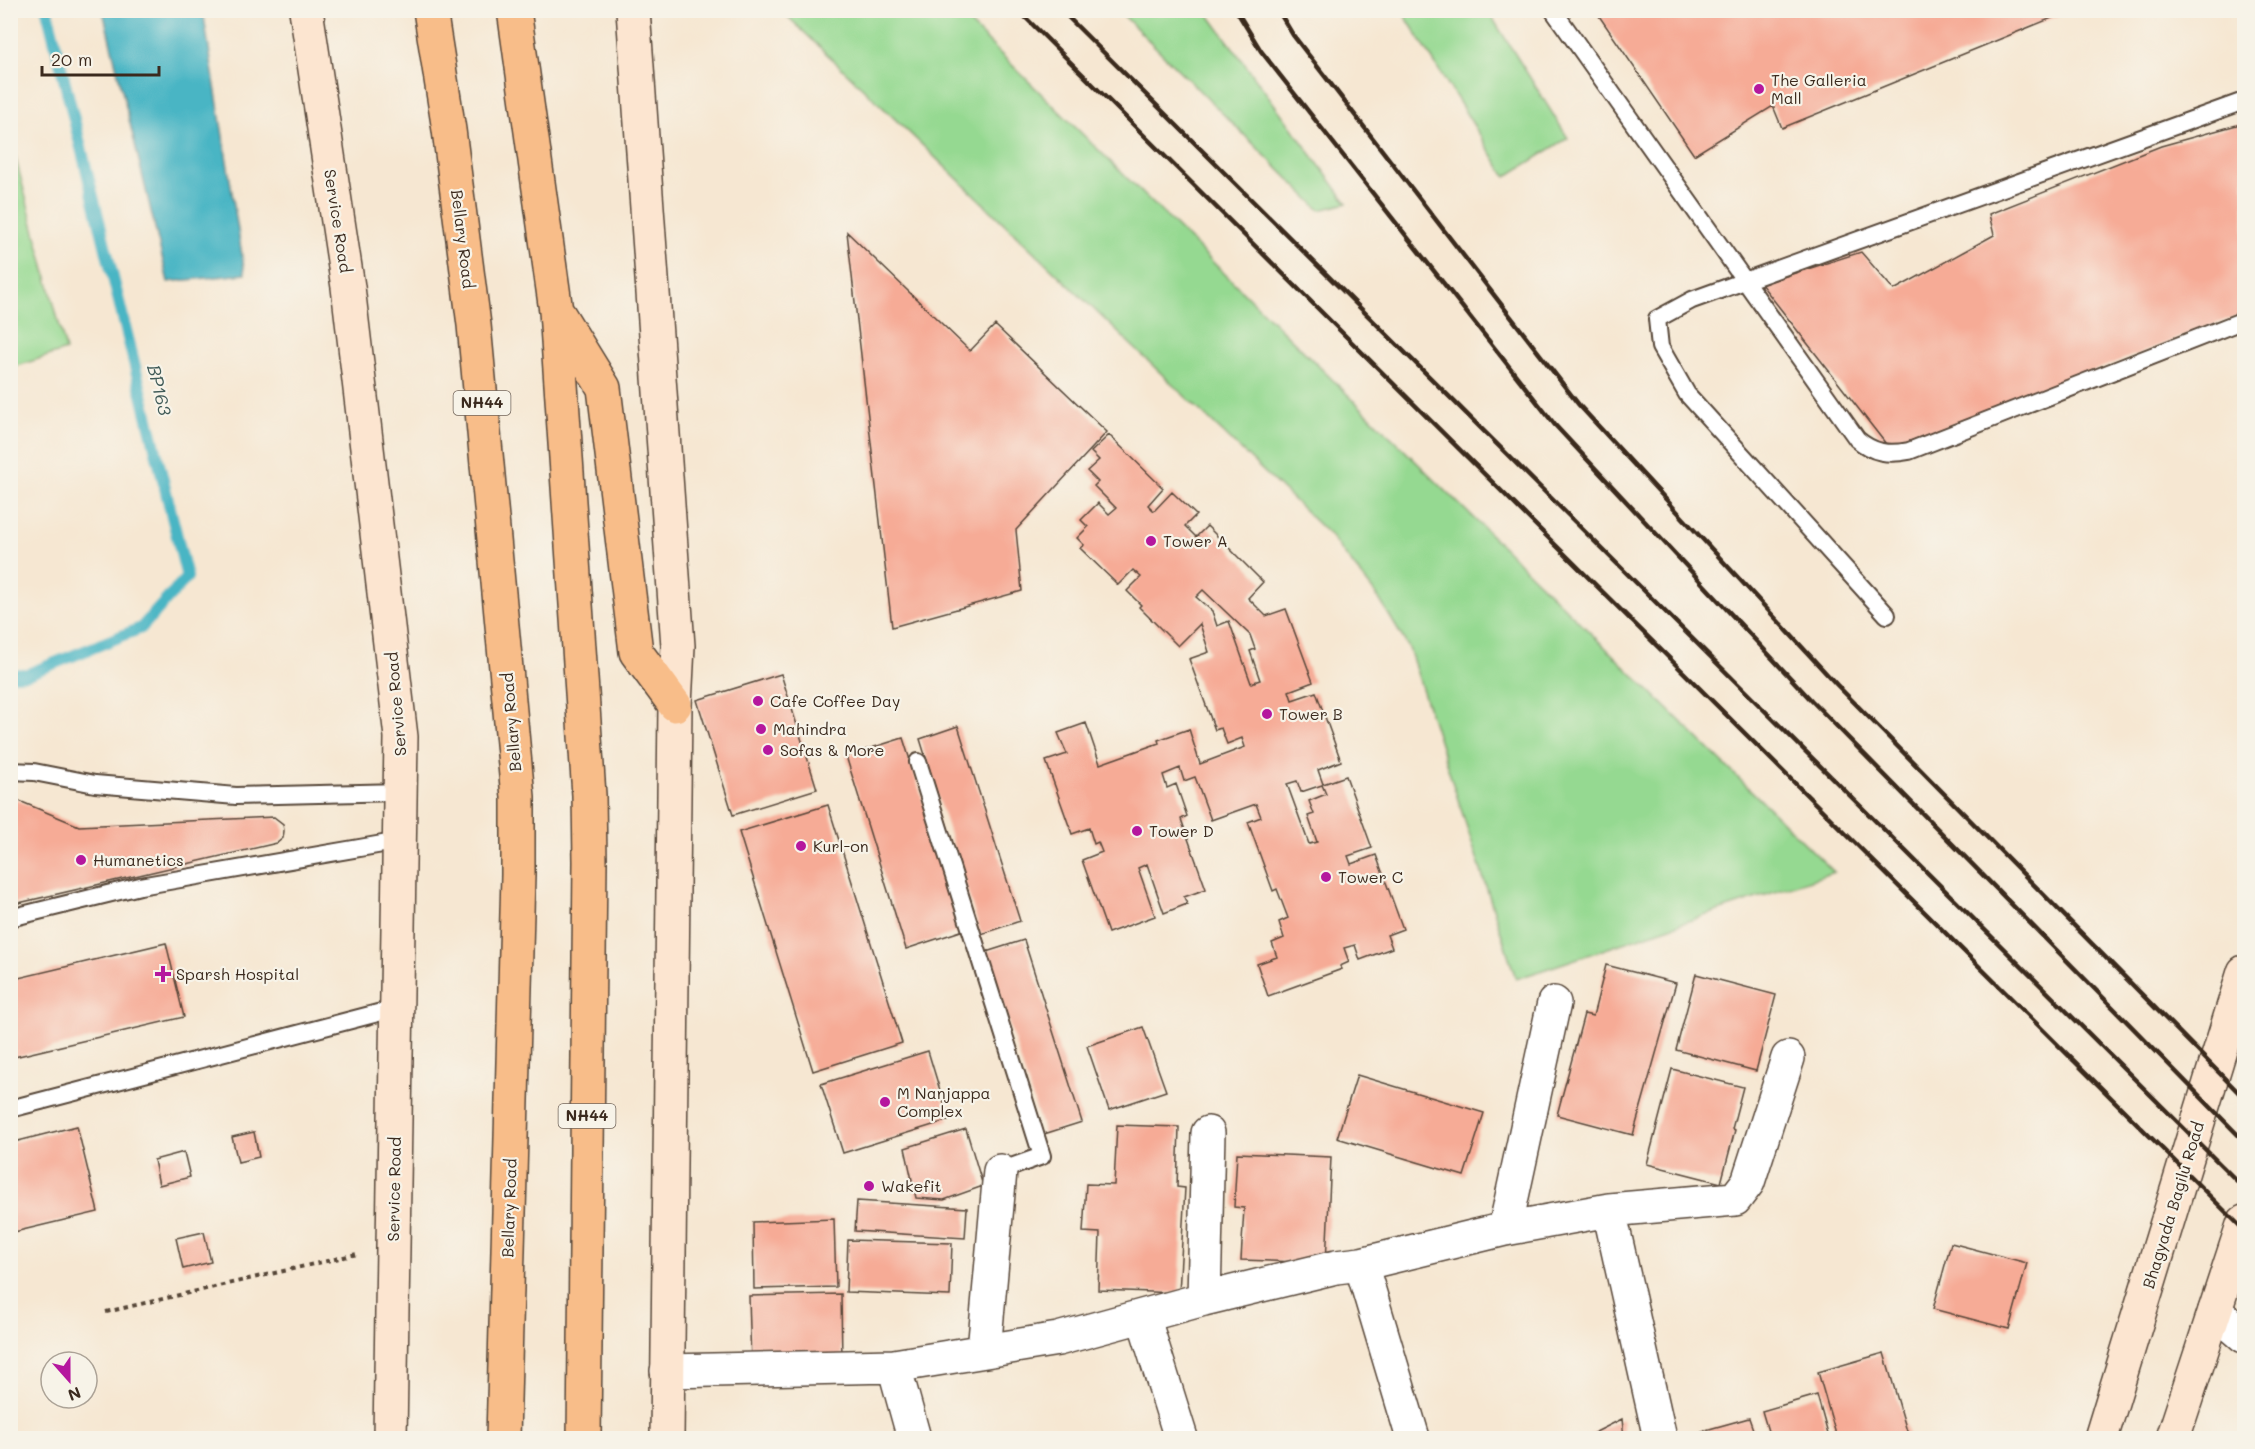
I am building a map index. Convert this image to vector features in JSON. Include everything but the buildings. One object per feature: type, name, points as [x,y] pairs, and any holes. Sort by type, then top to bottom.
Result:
[{"type":"highway","name":"Bellary Road","points":[[430,10],[449,130],[474,326],[518,797],[518,875],[503,1438]]},
{"type":"highway","name":"NH44","points":[[514,10],[556,311],[589,795],[584,1438]]},
{"type":"highway","points":[[556,311],[604,388],[636,652],[675,705]]},
{"type":"main road","name":"Service Road","points":[[306,10],[350,298],[401,737],[390,1438]]},
{"type":"main road","points":[[633,10],[678,645],[675,705],[667,1438]]},
{"type":"main road","name":"Bhagyada Bagilu Road","points":[[2101,1438],[2244,972]]},
{"type":"main road","points":[[2173,1438],[2244,1222]]},
{"type":"street","points":[[1505,1228],[1554,1003]]},
{"type":"street","points":[[667,1371],[894,1366],[1058,1340],[1204,1299],[1336,1267],[1361,1264],[1505,1228],[1609,1210],[1735,1199],[1748,1182],[1788,1058]]},
{"type":"street","points":[[1204,1299],[1208,1133]]},
{"type":"street","points":[[984,1351],[1000,1171]]},
{"type":"street","points":[[1609,1210],[1660,1438]]},
{"type":"street","points":[[1361,1264],[1413,1438]]},
{"type":"street","points":[[2215,1311],[2244,1336]]},
{"type":"street","points":[[1143,1316],[1181,1438]]},
{"type":"street","points":[[894,1366],[914,1438]]},
{"type":"lane","points":[[1553,10],[1857,439],[1868,448],[1882,453],[1909,452],[2244,320]]},
{"type":"lane","points":[[1887,615],[1687,394],[1660,347],[1657,319],[1692,300],[2244,100]]},
{"type":"lane","points":[[918,762],[1042,1156],[1000,1171]]},
{"type":"lane","points":[[10,771],[34,772],[95,784],[236,796],[401,792]]},
{"type":"lane","points":[[10,918],[140,886],[400,841]]},
{"type":"lane","points":[[10,1109],[397,1008]]},
{"type":"path","points":[[106,1312],[393,1246]]},
{"type":"green space","points":[[782,11],[957,11],[1834,872],[1516,979],[1409,648],[1378,597],[1329,534]]},
{"type":"green space","points":[[1119,11],[1206,11],[1347,203],[1320,210]]},
{"type":"green space","points":[[1402,11],[1488,11],[1568,138],[1506,177]]},
{"type":"green space","points":[[10,137],[66,350],[11,368],[10,368]]},
{"type":"water","points":[[103,11],[203,11],[245,274],[168,282]]},
{"type":"waterway","name":"BP163","points":[[10,675],[28,674],[141,628],[187,577],[47,10]]},
{"type":"railway","points":[[1018,10],[2244,1230]]},
{"type":"railway","points":[[1061,10],[2244,1188]]},
{"type":"railway","points":[[1236,10],[1261,51],[1555,425],[1812,701],[2244,1141]]},
{"type":"railway","points":[[1278,10],[1293,35],[1579,405],[1837,685],[2244,1098]]},
{"type":"place","name":"The Galleria Mall","points":[[1759,89]]},
{"type":"place","name":"Tower A","points":[[1151,541]]},
{"type":"place","name":"Cafe Coffee Day","points":[[758,701]]},
{"type":"place","name":"Tower B","points":[[1267,714]]},
{"type":"place","name":"Mahindra","points":[[761,729]]},
{"type":"place","name":"Sofas & More","points":[[768,750]]},
{"type":"place","name":"Tower D","points":[[1137,831]]},
{"type":"place","name":"Kurl-on","points":[[801,846]]},
{"type":"place","name":"Humanetics","points":[[81,860]]},
{"type":"place","name":"Tower C","points":[[1326,877]]},
{"type":"place","name":"Sparsh Hospital","points":[[163,974]]},
{"type":"place","name":"M Nanjappa Complex","points":[[885,1102]]},
{"type":"place","name":"Wakefit","points":[[869,1186]]}]
